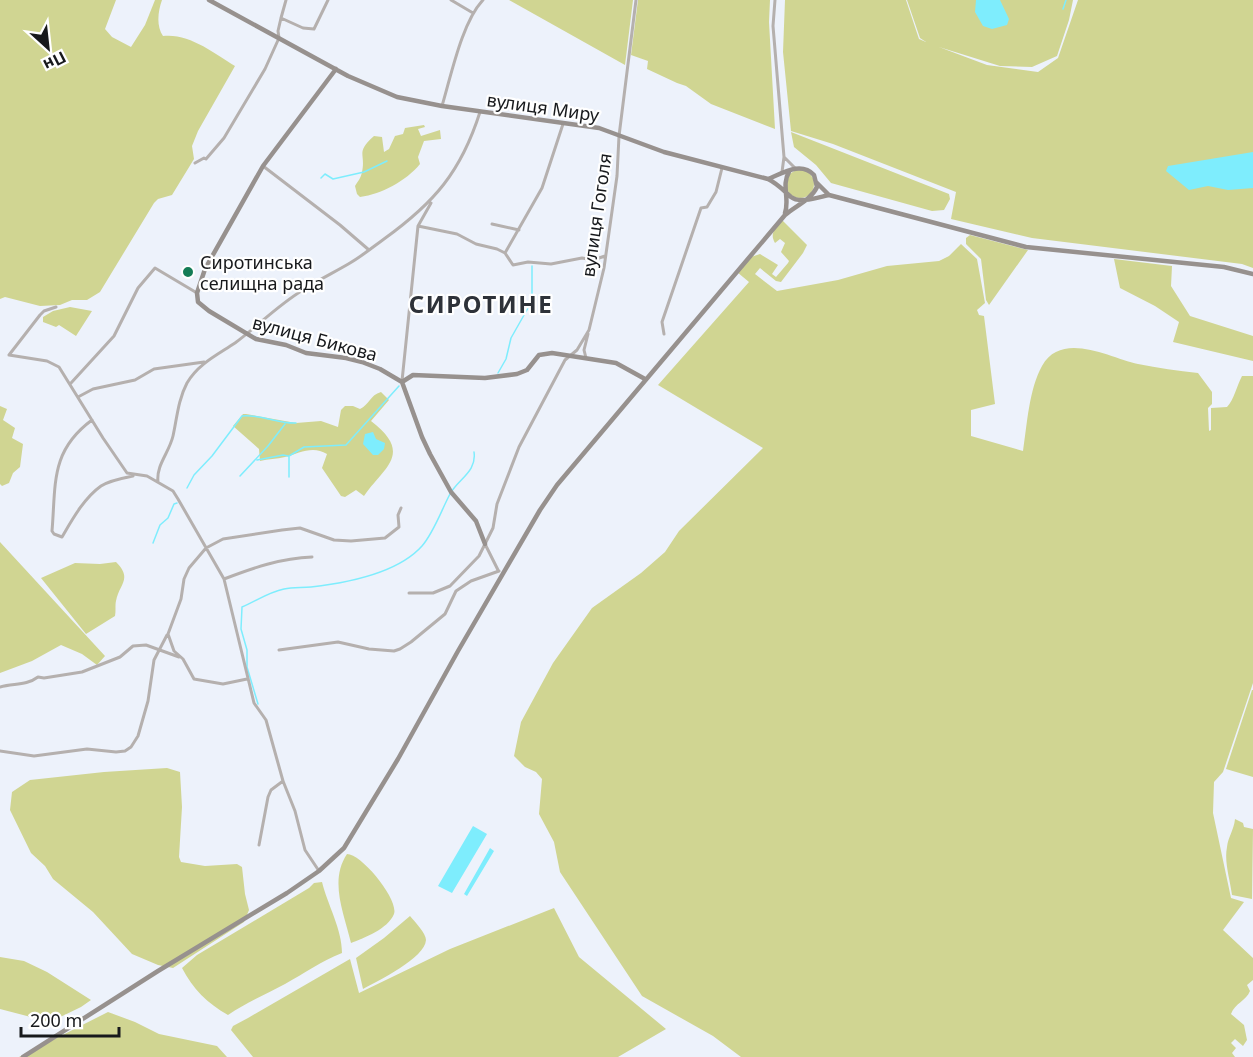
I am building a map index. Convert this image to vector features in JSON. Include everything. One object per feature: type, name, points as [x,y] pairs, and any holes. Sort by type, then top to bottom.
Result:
[{"type":"street","points":[[197,293],[205,269],[263,166],[336,69],[209,0]]},
{"type":"street","points":[[195,163],[206,159],[218,146],[265,69],[279,38],[278,31],[286,0]]},
{"type":"street","points":[[281,18],[303,28],[314,29],[328,0]]},
{"type":"street","points":[[451,0],[473,13]]},
{"type":"street","points":[[442,106],[473,13],[483,0]]},
{"type":"street","name":"вулиця Гоголя","points":[[409,593],[433,593],[450,586],[479,556],[493,528],[500,496],[519,447],[565,360],[572,356],[589,330],[604,268],[617,176],[619,136],[634,32],[636,0]]},
{"type":"street","points":[[775,0],[773,26],[784,157],[782,173],[788,205],[784,215]]},
{"type":"street","name":"вулиця Миру","points":[[336,69],[397,96],[442,106],[599,128],[664,152],[768,179],[786,190]]},
{"type":"street","points":[[480,112],[471,139],[451,176],[433,199],[418,226],[402,382],[430,454],[451,492],[476,521],[501,578]]},
{"type":"street","points":[[505,253],[542,188],[563,123]]},
{"type":"street","points":[[784,157],[793,170]]},
{"type":"street","points":[[263,166],[369,250]]},
{"type":"street","points":[[664,334],[662,322],[690,238],[701,208],[706,207],[716,192],[723,167]]},
{"type":"street","points":[[784,184],[786,176],[793,170]]},
{"type":"street","points":[[768,179],[793,170],[808,170],[829,195]]},
{"type":"street","points":[[23,1057],[320,871],[344,848],[557,484],[784,215],[815,192],[817,183]]},
{"type":"street","points":[[786,190],[793,198],[807,199],[829,195],[1026,247],[1224,267],[1253,274]]},
{"type":"street","points":[[158,483],[157,471],[172,438],[181,396],[187,382],[206,362],[303,289],[353,262],[409,221],[433,199]]},
{"type":"street","points":[[492,224],[519,230]]},
{"type":"street","points":[[418,226],[457,234],[476,244],[505,253],[513,265],[528,262],[551,264],[582,258],[593,260],[604,268]]},
{"type":"street","points":[[593,260],[605,256]]},
{"type":"street","name":"вулиця Бикова","points":[[70,384],[114,336],[138,288],[155,268],[197,293],[198,302],[209,311],[255,339],[286,345],[304,352],[362,362],[402,382]]},
{"type":"street","points":[[56,307],[40,315],[9,355],[51,362],[59,367],[121,467],[127,473],[147,476],[173,491],[224,579],[254,703],[266,720],[305,850],[320,871]]},
{"type":"street","points":[[586,358],[584,350],[589,330]]},
{"type":"street","points":[[402,382],[413,375],[491,377],[517,374],[526,370],[539,355],[552,353],[616,363],[645,379]]},
{"type":"street","points":[[78,397],[93,389],[135,380],[163,366],[206,362]]},
{"type":"street","points":[[92,420],[68,441],[61,458],[57,472],[52,531],[54,534],[62,537],[82,506],[100,486],[136,475]]},
{"type":"street","points":[[0,751],[34,756],[87,749],[116,752],[125,751],[131,747],[135,742],[147,700],[158,651],[168,634],[181,599],[184,579],[189,568],[206,548],[223,538],[300,528],[334,540],[385,538],[399,527],[398,515],[401,508]]},
{"type":"street","points":[[224,579],[258,566],[290,558],[312,557]]},
{"type":"street","points":[[279,650],[338,642],[394,651],[404,647],[445,614],[456,591],[471,581],[498,571]]},
{"type":"street","points":[[168,634],[174,651],[194,679],[223,684],[247,679]]},
{"type":"street","points":[[0,687],[31,682],[38,677],[76,674],[110,662],[126,653],[132,646],[146,645],[181,658]]},
{"type":"street","points":[[259,845],[268,797],[271,790],[284,781]]},
{"type":"green space","points":[[0,0],[116,0],[105,29],[112,37],[131,47],[145,25],[155,0],[162,0],[158,18],[163,36],[192,41],[235,66],[198,131],[192,146],[194,159],[172,195],[158,199],[154,203],[100,292],[87,300],[72,300],[60,305],[40,306],[5,297],[0,299]]},
{"type":"green space","points":[[509,0],[633,0],[625,65]]},
{"type":"green space","points":[[638,0],[770,0],[769,22],[775,129],[711,104],[686,86],[647,69],[648,61],[631,55]]},
{"type":"green space","points":[[785,0],[906,0],[919,39],[926,42],[920,38],[907,0],[1073,0],[1057,56],[1032,67],[1000,66],[939,47],[987,65],[1038,72],[1058,58],[1078,0],[1253,0],[1253,268],[1242,264],[1032,238],[951,219],[956,192],[833,144],[791,131],[783,52]]},
{"type":"green space","points":[[424,125],[425,127],[418,129],[421,136],[440,130],[441,139],[424,141],[418,157],[420,164],[393,186],[360,197],[355,186],[362,174],[362,153],[368,142],[374,136],[382,137],[384,152],[389,149],[395,136],[403,134],[405,128]]},
{"type":"green space","points":[[791,132],[949,194],[950,199],[944,210],[932,211],[831,183],[816,165],[794,147]]},
{"type":"green space","points":[[800,170],[810,174],[814,184],[810,194],[800,198],[790,194],[786,184],[790,174]]},
{"type":"green space","points":[[782,220],[807,245],[781,282],[776,281],[760,268],[755,274],[777,291],[838,280],[887,266],[939,261],[949,256],[961,244],[977,259],[985,303],[977,310],[979,315],[984,316],[995,404],[971,410],[971,436],[1023,451],[1034,385],[1042,366],[1051,355],[1062,350],[1087,349],[1138,364],[1198,373],[1212,392],[1212,404],[1208,408],[1209,431],[1211,430],[1211,408],[1227,407],[1242,376],[1253,376],[1253,683],[1223,772],[1214,782],[1213,813],[1231,898],[1244,902],[1223,930],[1253,958],[1253,980],[1247,985],[1250,991],[1231,1014],[1244,1025],[1247,1040],[1243,1046],[1235,1039],[1231,1043],[1236,1048],[1232,1053],[1235,1057],[741,1057],[713,1036],[642,996],[560,872],[554,842],[539,814],[542,779],[514,756],[521,722],[553,663],[592,608],[641,573],[665,552],[679,531],[763,448],[658,385],[749,282],[737,272],[751,257],[760,254],[778,265],[772,274],[776,277],[788,263],[789,261],[781,252],[785,243],[780,239],[775,243],[773,236]]},
{"type":"green space","points":[[970,235],[1028,250],[989,305],[986,300],[981,259],[966,244],[966,238]]},
{"type":"green space","points":[[1114,259],[1172,266],[1171,286],[1190,316],[1253,336],[1253,361],[1173,342],[1179,322],[1155,306],[1120,288]]},
{"type":"green space","points":[[70,307],[92,311],[76,336],[59,325],[56,327],[43,322],[43,317],[53,311]]},
{"type":"green space","points":[[381,392],[389,400],[371,421],[384,433],[391,443],[393,452],[386,468],[364,496],[356,490],[345,497],[341,496],[322,468],[327,454],[322,451],[311,450],[260,461],[259,449],[233,426],[243,414],[246,414],[296,423],[321,421],[338,427],[341,410],[345,406],[360,409],[374,395]]},
{"type":"green space","points":[[0,406],[7,409],[3,420],[15,428],[12,438],[23,444],[20,467],[13,473],[9,483],[2,486],[0,484]]},
{"type":"green space","points":[[0,542],[105,656],[97,665],[82,654],[61,645],[32,661],[0,673]]},
{"type":"green space","points":[[116,562],[124,573],[124,582],[116,601],[115,616],[86,634],[41,578],[75,563]]},
{"type":"green space","points":[[1253,690],[1253,777],[1226,769]]},
{"type":"green space","points":[[167,768],[180,772],[182,807],[179,857],[181,862],[205,866],[237,864],[242,867],[249,910],[244,922],[173,968],[158,965],[132,954],[93,912],[53,879],[45,866],[31,853],[10,810],[12,792],[30,780]]},
{"type":"green space","points":[[1235,819],[1243,823],[1244,827],[1253,829],[1252,899],[1232,895],[1226,853]]},
{"type":"green space","points":[[347,854],[354,856],[370,869],[385,889],[394,907],[394,914],[387,924],[351,943],[342,909],[339,886],[339,875]]},
{"type":"green space","points":[[322,882],[337,926],[342,953],[228,1015],[207,1000],[191,983],[182,968],[197,955],[314,883]]},
{"type":"green space","points":[[554,908],[579,957],[666,1029],[618,1057],[253,1057],[231,1030],[233,1026],[350,959],[359,993],[450,949]]},
{"type":"green space","points":[[410,916],[424,934],[426,940],[424,947],[400,968],[363,989],[356,958]]},
{"type":"green space","points":[[0,957],[24,961],[47,972],[91,1000],[50,1022],[0,1009]]},
{"type":"green space","points":[[108,1012],[159,1034],[217,1046],[227,1057],[19,1057]]},
{"type":"water","points":[[976,0],[1000,0],[1009,19],[1007,25],[992,29],[983,26],[975,12]]},
{"type":"water","points":[[1253,152],[1253,188],[1228,190],[1208,186],[1189,190],[1166,171],[1168,166]]},
{"type":"water","points":[[373,432],[376,439],[385,443],[384,449],[378,455],[373,455],[363,444],[365,434]]},
{"type":"water","points":[[473,826],[487,834],[452,893],[438,886]]},
{"type":"water","points":[[490,848],[494,851],[467,896],[464,894]]},
{"type":"waterway","points":[[1063,9],[1066,0]]},
{"type":"waterway","points":[[321,178],[325,174],[333,179],[364,172],[387,161]]},
{"type":"waterway","points":[[498,373],[506,359],[511,338],[532,301],[532,266]]},
{"type":"waterway","points":[[289,477],[289,456],[304,447],[346,445],[399,386]]},
{"type":"waterway","points":[[187,488],[194,475],[212,456],[242,416],[296,423]]},
{"type":"waterway","points":[[240,476],[285,424]]},
{"type":"waterway","points":[[258,704],[247,667],[247,650],[241,629],[242,607],[284,589],[325,585],[370,576],[399,564],[411,556],[422,546],[434,528],[453,489],[470,470],[473,465],[474,452]]},
{"type":"waterway","points":[[257,460],[288,456]]},
{"type":"waterway","points":[[153,543],[160,525],[168,518],[174,504],[177,503]]},
{"type":"place","name":"Сиротинська селищна рада","points":[[188,272]]},
{"type":"district","name":"СИРОТИНЕ","points":[[481,303]]}]
